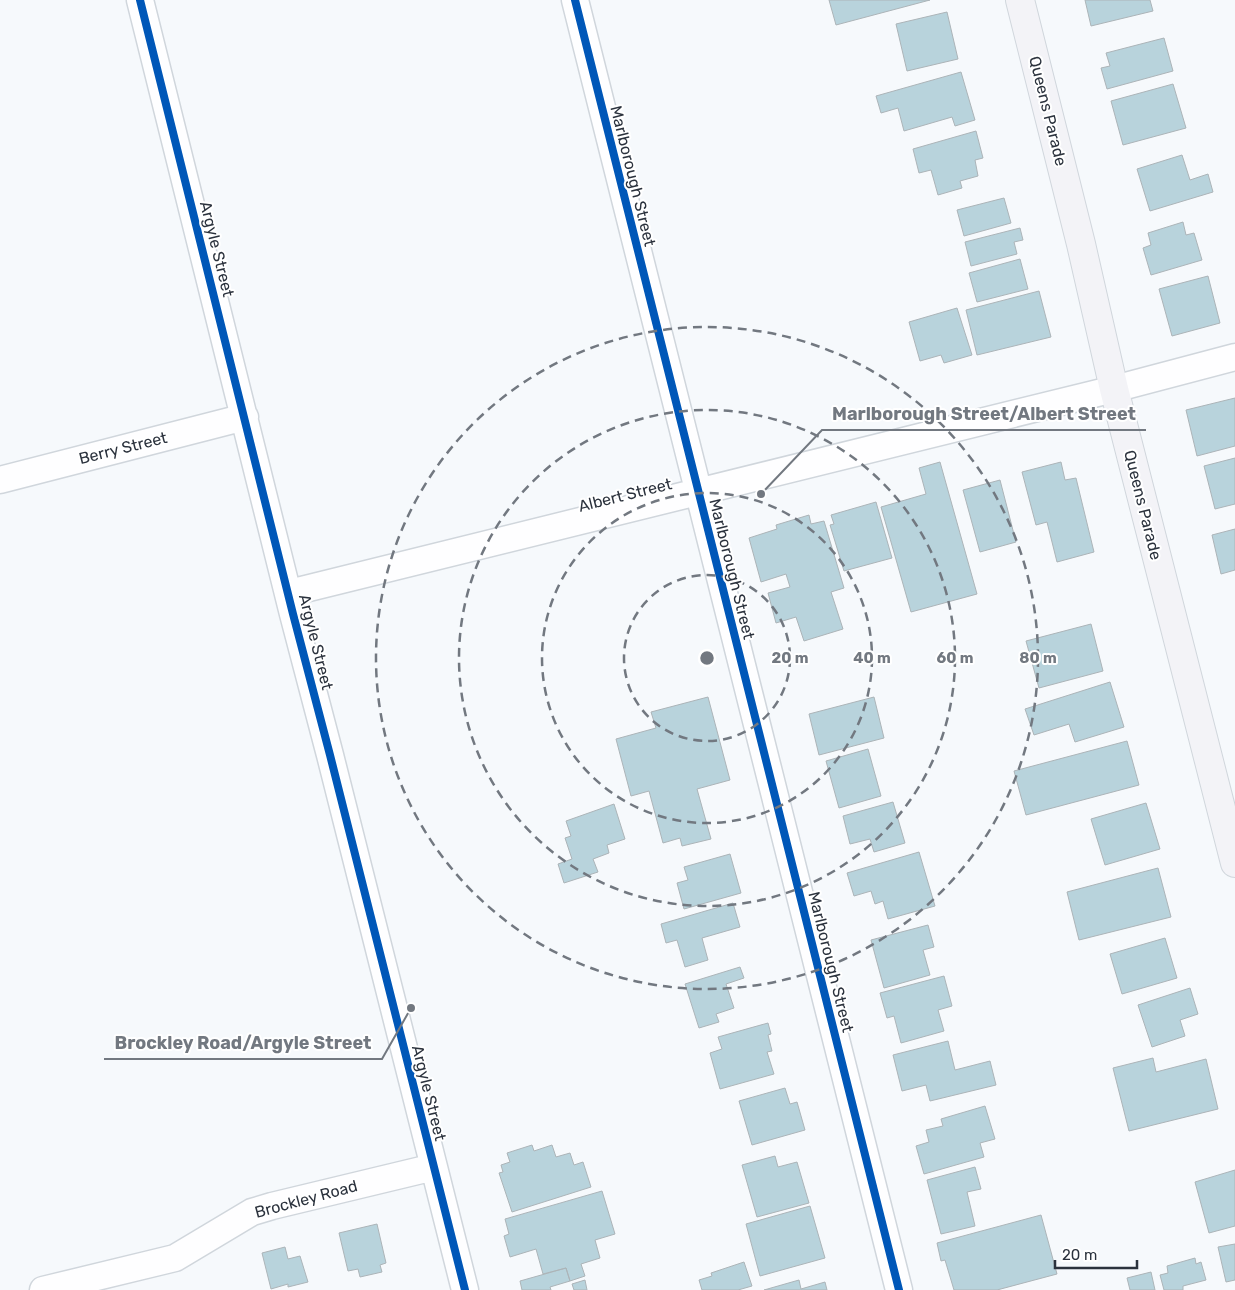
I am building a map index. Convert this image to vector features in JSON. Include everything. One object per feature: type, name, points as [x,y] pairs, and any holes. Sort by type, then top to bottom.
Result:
[{"type":"street","name":"Argyle Street","points":[[140,0],[465,1290]]},
{"type":"street","name":"Marlborough Street","points":[[575,0],[899,1290]]},
{"type":"street","name":"Queens Parade","points":[[1020,0],[1114,389],[1235,863]]},
{"type":"street","name":"Albert Street","points":[[289,593],[1114,389],[1235,357]]},
{"type":"street","name":"Berry Street","points":[[0,480],[245,417]]},
{"type":"street","name":"Brockley Road","points":[[43,1290],[175,1258],[252,1212],[434,1166]]},
{"type":"building","points":[[829,0],[930,0],[836,25]]},
{"type":"building","points":[[1085,0],[1150,0],[1153,11],[1091,26]]},
{"type":"building","points":[[947,12],[958,59],[907,71],[896,24]]},
{"type":"building","points":[[1164,38],[1173,71],[1107,89],[1101,68],[1110,66],[1106,53]]},
{"type":"building","points":[[961,72],[975,120],[955,126],[952,117],[904,131],[898,108],[881,113],[876,96]]},
{"type":"building","points":[[1173,84],[1186,128],[1123,145],[1111,101]]},
{"type":"building","points":[[976,131],[983,158],[975,160],[978,176],[960,181],[962,188],[938,195],[931,170],[919,173],[913,149]]},
{"type":"building","points":[[1182,155],[1190,180],[1208,174],[1213,192],[1150,211],[1137,169]]},
{"type":"building","points":[[1004,198],[1011,223],[964,236],[957,210]]},
{"type":"building","points":[[1183,222],[1186,235],[1194,233],[1202,260],[1151,275],[1143,248],[1151,245],[1148,233]]},
{"type":"building","points":[[1020,228],[1023,240],[1014,242],[1017,254],[971,266],[965,242]]},
{"type":"building","points":[[1020,259],[1028,289],[977,302],[969,273]]},
{"type":"building","points":[[1208,276],[1220,323],[1172,336],[1159,289]]},
{"type":"building","points":[[1039,291],[1051,337],[977,355],[966,310]]},
{"type":"building","points":[[957,308],[972,355],[944,363],[941,355],[920,361],[909,322]]},
{"type":"building","points":[[1235,398],[1235,446],[1197,456],[1186,410]]},
{"type":"building","points":[[1235,458],[1235,504],[1215,509],[1204,466]]},
{"type":"building","points":[[940,462],[977,594],[911,612],[881,507],[926,494],[919,468]]},
{"type":"building","points":[[1061,462],[1065,480],[1076,478],[1094,552],[1057,562],[1047,522],[1036,525],[1022,472]]},
{"type":"building","points":[[1000,480],[1016,542],[980,552],[963,490]]},
{"type":"building","points":[[876,502],[892,558],[844,571],[830,525],[834,524],[831,515]]},
{"type":"building","points":[[809,515],[811,524],[824,521],[844,588],[831,592],[843,629],[804,641],[796,617],[776,623],[768,593],[790,587],[786,574],[761,582],[749,538],[777,529],[776,525]]},
{"type":"building","points":[[1235,529],[1235,570],[1221,574],[1212,535]]},
{"type":"building","points":[[1091,624],[1103,671],[1039,688],[1026,641]]},
{"type":"building","points":[[1110,682],[1124,727],[1075,742],[1069,724],[1034,735],[1025,709]]},
{"type":"building","points":[[708,697],[730,780],[697,789],[711,839],[682,846],[680,838],[663,843],[649,791],[631,796],[616,739],[656,728],[651,712]]},
{"type":"building","points":[[874,697],[884,738],[819,755],[809,714]]},
{"type":"building","points":[[1127,741],[1139,785],[1026,815],[1014,771]]},
{"type":"building","points":[[868,749],[881,796],[839,808],[826,761]]},
{"type":"building","points":[[893,802],[905,843],[874,852],[870,839],[850,844],[843,816]]},
{"type":"building","points":[[1146,803],[1160,849],[1105,865],[1091,819]]},
{"type":"building","points":[[614,804],[625,839],[607,845],[609,853],[593,859],[598,872],[564,883],[558,864],[572,859],[565,838],[571,836],[566,821]]},
{"type":"building","points":[[919,852],[935,906],[888,919],[883,901],[875,904],[871,891],[854,896],[847,873]]},
{"type":"building","points":[[730,854],[741,893],[684,909],[677,883],[688,880],[684,867]]},
{"type":"building","points":[[1158,868],[1171,917],[1079,940],[1067,892]]},
{"type":"building","points":[[733,903],[740,927],[702,938],[708,960],[685,967],[677,940],[666,943],[661,924]]},
{"type":"building","points":[[928,925],[934,947],[923,950],[930,975],[884,988],[871,940]]},
{"type":"building","points":[[1165,938],[1177,978],[1122,994],[1110,954]]},
{"type":"building","points":[[740,967],[744,978],[726,984],[734,1008],[716,1014],[719,1022],[699,1028],[685,984]]},
{"type":"building","points":[[944,976],[952,1006],[938,1010],[944,1031],[901,1043],[894,1016],[887,1018],[880,993]]},
{"type":"building","points":[[1190,988],[1198,1014],[1180,1020],[1185,1036],[1152,1047],[1138,1005]]},
{"type":"building","points":[[768,1023],[771,1034],[768,1035],[772,1051],[767,1052],[774,1074],[720,1089],[710,1053],[722,1049],[718,1037]]},
{"type":"building","points":[[948,1041],[955,1070],[990,1061],[996,1085],[930,1101],[926,1085],[902,1091],[893,1055]]},
{"type":"building","points":[[1153,1058],[1156,1072],[1206,1059],[1218,1109],[1129,1131],[1113,1068]]},
{"type":"building","points":[[785,1088],[790,1104],[797,1102],[805,1130],[752,1145],[739,1101]]},
{"type":"building","points":[[985,1106],[995,1139],[980,1143],[984,1157],[924,1174],[916,1146],[929,1142],[926,1130],[943,1126],[941,1119]]},
{"type":"building","points":[[532,1145],[534,1151],[552,1145],[556,1157],[570,1153],[574,1165],[583,1162],[591,1187],[512,1212],[499,1173],[503,1172],[501,1165],[510,1162],[507,1153]]},
{"type":"building","points":[[775,1156],[778,1167],[797,1162],[809,1203],[757,1217],[742,1165]]},
{"type":"building","points":[[975,1167],[981,1189],[967,1192],[975,1226],[941,1234],[927,1180]]},
{"type":"building","points":[[1235,1170],[1235,1226],[1209,1233],[1195,1182]]},
{"type":"building","points":[[602,1191],[615,1234],[595,1240],[600,1258],[581,1264],[585,1276],[570,1281],[566,1268],[543,1274],[536,1249],[510,1257],[504,1236],[509,1234],[505,1219]]},
{"type":"building","points":[[810,1206],[825,1258],[760,1276],[746,1224]]},
{"type":"building","points":[[1041,1215],[1057,1274],[997,1290],[954,1290],[945,1260],[941,1261],[937,1243]]},
{"type":"building","points":[[377,1224],[386,1263],[380,1265],[382,1272],[360,1277],[358,1269],[348,1271],[339,1233]]},
{"type":"building","points":[[1235,1244],[1235,1280],[1226,1282],[1218,1247]]},
{"type":"building","points":[[285,1247],[288,1259],[300,1256],[308,1282],[288,1287],[288,1284],[271,1289],[262,1253]]},
{"type":"building","points":[[1195,1258],[1196,1264],[1201,1262],[1206,1280],[1183,1286],[1183,1290],[1164,1290],[1160,1275],[1168,1273],[1167,1266]]},
{"type":"building","points":[[744,1262],[752,1286],[738,1290],[702,1290],[699,1280],[712,1276],[711,1273]]},
{"type":"building","points":[[566,1268],[570,1281],[550,1287],[551,1290],[522,1290],[520,1281]]},
{"type":"building","points":[[1151,1272],[1155,1290],[1130,1290],[1127,1278]]},
{"type":"building","points":[[585,1280],[587,1290],[574,1290],[572,1284]]},
{"type":"building","points":[[799,1280],[801,1289],[825,1282],[827,1290],[764,1290]]},
{"type":"cycle path","points":[[140,0],[293,614],[465,1290]]},
{"type":"cycle path","points":[[575,0],[899,1290]]},
{"type":"place","name":"Marlborough Street/Albert Street","points":[[761,494]]},
{"type":"place","name":"Brockley Road/Argyle Street","points":[[411,1008]]}]
